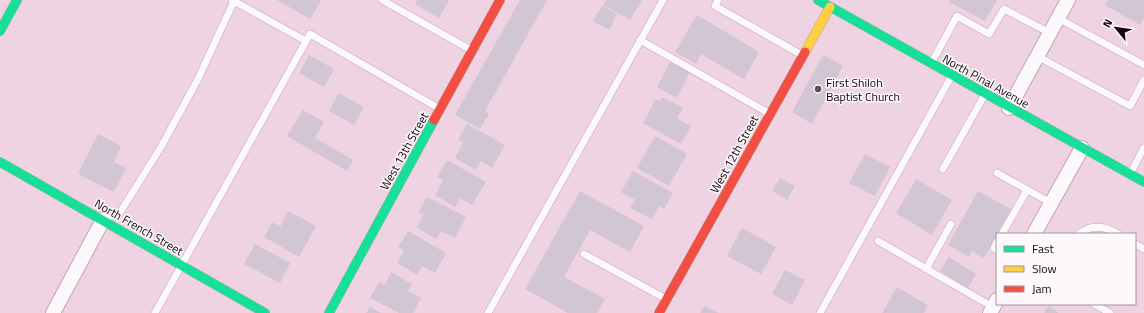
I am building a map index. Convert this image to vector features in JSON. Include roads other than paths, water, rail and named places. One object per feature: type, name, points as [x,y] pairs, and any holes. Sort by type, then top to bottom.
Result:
[{"type":"street","points":[[0,31],[16,0]]},
{"type":"street","name":"West 13th Street","points":[[329,313],[500,0]]},
{"type":"street","name":"North Pinal Avenue","points":[[818,0],[1144,182]]},
{"type":"street","points":[[1009,108],[1068,0]]},
{"type":"street","name":"West 12th Street","points":[[659,313],[830,7]]},
{"type":"street","points":[[1035,233],[1082,148]]},
{"type":"street","name":"North French Street","points":[[0,162],[265,313]]},
{"type":"street","points":[[53,313],[103,220]]},
{"type":"lane","points":[[103,220],[121,211],[161,147],[198,79],[233,0],[306,41]]},
{"type":"lane","points":[[382,0],[472,51]]},
{"type":"lane","points":[[488,313],[663,0]]},
{"type":"lane","points":[[718,0],[715,6],[803,55]]},
{"type":"lane","points":[[931,64],[957,16],[989,34],[1004,9],[1050,33]]},
{"type":"lane","points":[[1058,18],[1144,65]]},
{"type":"lane","points":[[155,313],[310,34],[440,109]]},
{"type":"lane","points":[[640,40],[770,114]]},
{"type":"lane","points":[[1037,56],[1130,106],[1144,80]]},
{"type":"lane","points":[[820,313],[952,76]]},
{"type":"lane","points":[[943,169],[984,94]]},
{"type":"lane","points":[[1130,174],[1144,148]]},
{"type":"lane","points":[[997,173],[1051,203]]},
{"type":"lane","points":[[1003,233],[1027,190]]},
{"type":"lane","points":[[926,269],[951,224]]},
{"type":"lane","points":[[1080,233],[1086,228],[1097,227],[1111,230],[1116,233]]},
{"type":"lane","points":[[878,241],[993,307]]},
{"type":"lane","points":[[584,254],[667,299]]},
{"type":"lane","points":[[1096,305],[1110,313]]},
{"type":"place","name":"First Shiloh Baptist Church","points":[[818,89]]}]
